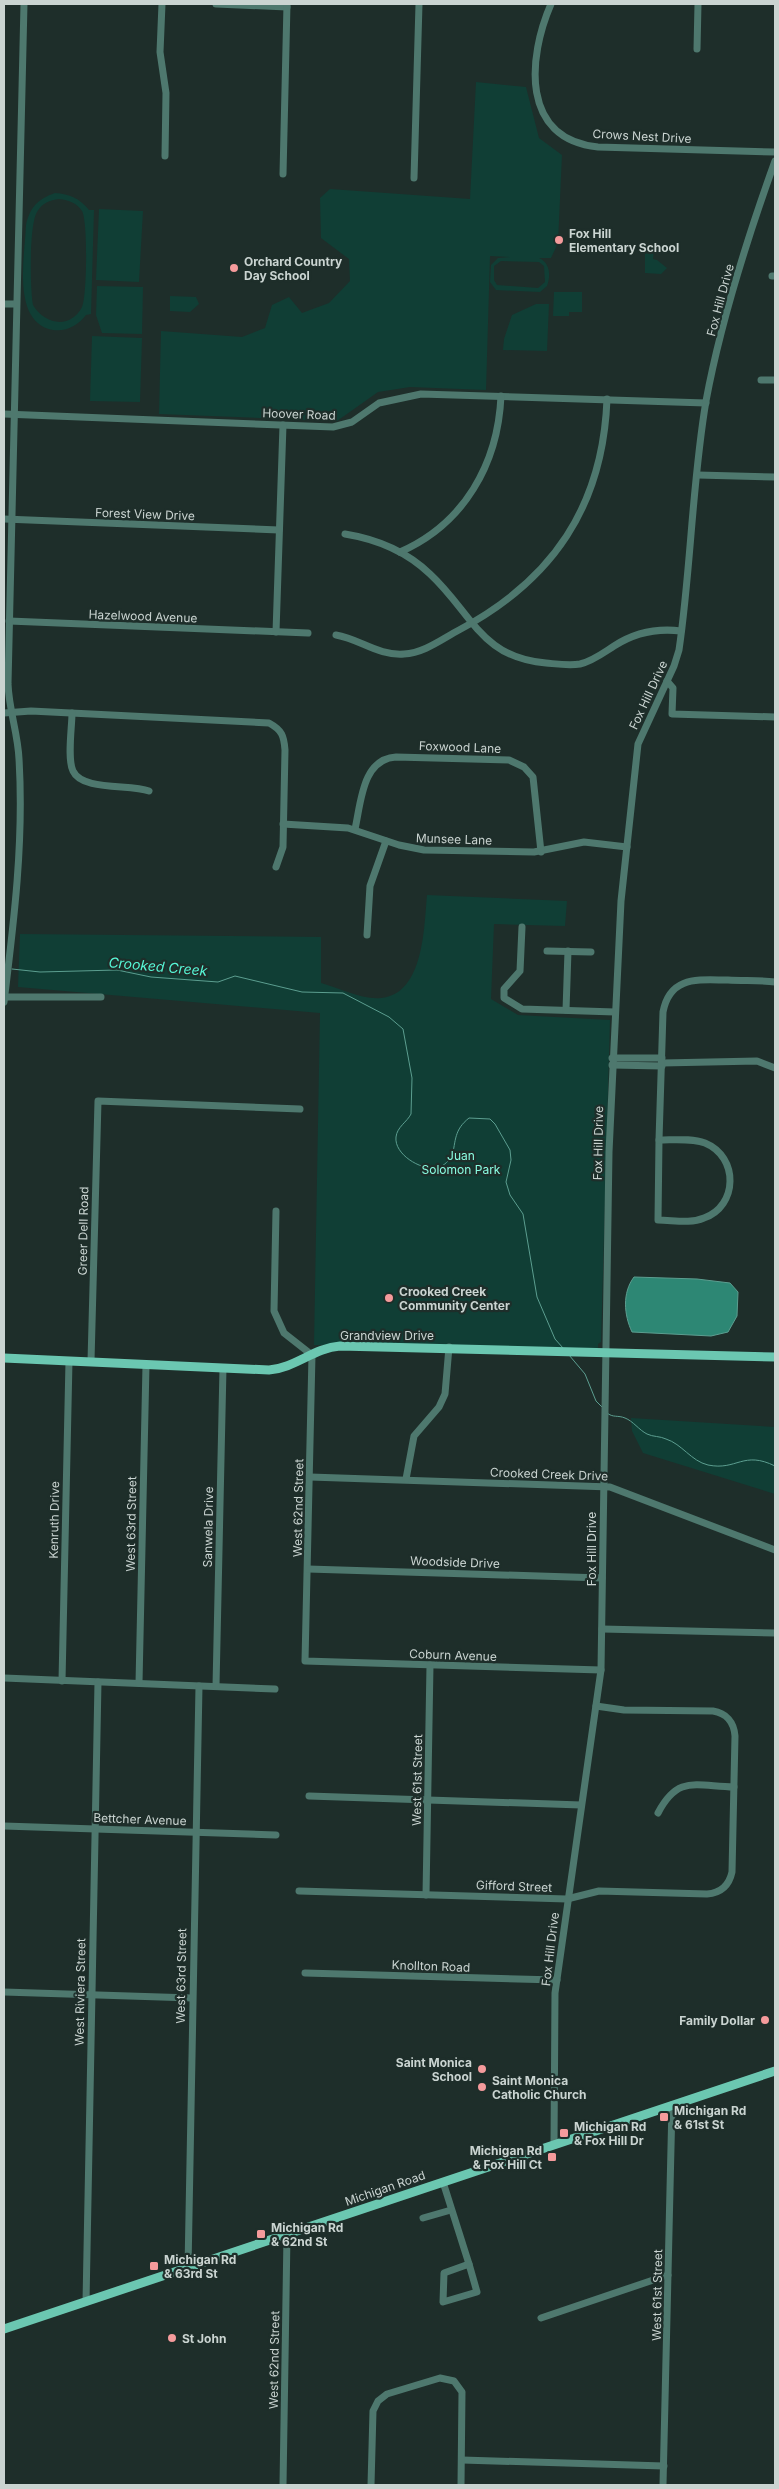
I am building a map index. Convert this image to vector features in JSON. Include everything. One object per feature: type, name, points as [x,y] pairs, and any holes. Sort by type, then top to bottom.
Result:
[{"type":"main road","name":"Grandview Drive","points":[[4,1358],[277,1370],[326,1349],[340,1346],[775,1357]]},
{"type":"main road","name":"Michigan Road","points":[[4,2329],[775,2071]]},
{"type":"street","points":[[4,1002],[18,892],[20,766],[7,713],[9,622],[6,606],[7,519],[13,414],[24,4]]},
{"type":"street","points":[[162,4],[160,52],[166,93],[165,156]]},
{"type":"street","points":[[216,4],[287,5],[283,174]]},
{"type":"street","points":[[414,178],[418,4]]},
{"type":"street","name":"Crows Nest Drive","points":[[551,4],[538,42],[534,80],[536,97],[544,114],[553,126],[566,136],[581,144],[598,147],[775,152]]},
{"type":"street","points":[[697,50],[698,4]]},
{"type":"street","name":"Fox Hill Drive","points":[[554,2145],[554,2033],[557,1980],[601,1670],[604,1380],[612,1061],[618,934],[638,744],[679,650],[706,403],[750,232],[775,161]]},
{"type":"street","points":[[4,304],[16,304]]},
{"type":"street","points":[[761,380],[775,380]]},
{"type":"street","name":"Hoover Road","points":[[4,414],[343,426],[354,421],[374,404],[412,395],[706,403]]},
{"type":"street","points":[[400,552],[428,537],[447,522],[474,489],[488,464],[496,441],[501,396]]},
{"type":"street","points":[[336,635],[353,639],[377,651],[404,654],[417,652],[500,606],[532,580],[553,556],[572,528],[588,498],[597,473],[605,436],[607,400]]},
{"type":"street","points":[[276,632],[283,425]]},
{"type":"street","points":[[698,475],[775,477]]},
{"type":"street","name":"Forest View Drive","points":[[7,519],[279,530]]},
{"type":"street","points":[[345,534],[376,541],[400,552],[438,581],[494,647],[513,658],[532,662],[572,665],[589,661],[635,636],[660,630],[681,631]]},
{"type":"street","name":"Hazelwood Avenue","points":[[9,622],[308,633]]},
{"type":"street","points":[[667,681],[673,688],[672,714],[775,717]]},
{"type":"street","points":[[7,713],[72,713],[269,723],[278,728],[284,737],[283,847],[276,866]]},
{"type":"street","points":[[72,713],[71,760],[72,770],[77,777],[85,782],[94,784],[133,786],[149,791]]},
{"type":"street","name":"Foxwood Lane","points":[[355,829],[368,777],[373,767],[384,759],[396,756],[509,760],[524,766],[533,778],[541,852]]},
{"type":"street","name":"Munsee Lane","points":[[283,824],[336,826],[355,829],[407,847],[429,850],[541,852],[582,842],[627,847]]},
{"type":"street","points":[[367,935],[369,893],[386,841]]},
{"type":"street","points":[[522,927],[520,971],[504,989],[503,996],[520,1009],[615,1012]]},
{"type":"street","points":[[547,951],[591,952]]},
{"type":"street","points":[[566,1010],[568,951]]},
{"type":"street","points":[[659,1140],[700,1142],[719,1152],[729,1169],[730,1186],[727,1197],[717,1211],[695,1221],[658,1220],[659,1140],[663,1009],[668,996],[677,986],[697,980],[775,982]]},
{"type":"street","points":[[4,997],[101,997]]},
{"type":"street","points":[[612,1061],[758,1062],[775,1068]]},
{"type":"street","name":"Greer Dell Road","points":[[91,1361],[98,1101],[300,1110]]},
{"type":"street","points":[[276,1211],[274,1311],[284,1333],[312,1355]]},
{"type":"street","points":[[406,1480],[414,1436],[439,1407],[445,1394],[449,1348]]},
{"type":"street","name":"West 62nd Street","points":[[305,1661],[312,1355]]},
{"type":"street","name":"Kenruth Drive","points":[[62,1680],[69,1361]]},
{"type":"street","name":"West 63rd Street","points":[[139,1683],[146,1365]]},
{"type":"street","name":"Sanwela Drive","points":[[216,1686],[223,1368]]},
{"type":"street","name":"Crooked Creek Drive","points":[[310,1477],[603,1486],[617,1489],[775,1550]]},
{"type":"street","name":"Woodside Drive","points":[[308,1569],[602,1578]]},
{"type":"street","points":[[602,1630],[775,1633]]},
{"type":"street","name":"Coburn Avenue","points":[[305,1661],[601,1670]]},
{"type":"street","name":"West 61st Street","points":[[426,1894],[430,1665]]},
{"type":"street","points":[[4,1678],[275,1689]]},
{"type":"street","name":"West Riviera Street","points":[[86,2302],[98,1682]]},
{"type":"street","name":"West 63rd Street","points":[[188,2268],[199,1686]]},
{"type":"street","points":[[596,1706],[624,1710],[713,1711],[729,1718],[735,1731],[734,1787],[688,1786],[678,1788],[666,1797],[658,1813]]},
{"type":"street","name":"Gifford Street","points":[[299,1891],[567,1899],[599,1891],[710,1894],[725,1888],[732,1872],[734,1787]]},
{"type":"street","points":[[309,1796],[581,1805]]},
{"type":"street","name":"Bettcher Avenue","points":[[4,1826],[276,1835]]},
{"type":"street","name":"Knollton Road","points":[[305,1973],[557,1980]]},
{"type":"street","points":[[4,1992],[192,1998]]},
{"type":"street","name":"West 61st Street","points":[[663,2485],[672,2105]]},
{"type":"street","points":[[443,2182],[451,2210],[469,2264],[477,2292],[443,2302],[444,2273],[469,2264]]},
{"type":"street","points":[[423,2218],[451,2210]]},
{"type":"street","name":"West 62nd Street","points":[[283,2485],[287,2234]]},
{"type":"street","points":[[541,2318],[668,2275]]},
{"type":"street","points":[[371,2485],[373,2411],[377,2402],[387,2394],[440,2378],[452,2380],[461,2390],[461,2485]]},
{"type":"street","points":[[462,2460],[664,2466]]},
{"type":"green space","points":[[476,82],[526,87],[539,138],[562,155],[558,243],[551,258],[539,258],[547,266],[549,274],[547,286],[540,292],[496,290],[490,282],[491,265],[498,258],[510,257],[490,256],[486,390],[410,387],[378,392],[337,421],[159,414],[161,331],[242,337],[265,328],[272,305],[289,297],[302,313],[329,303],[350,281],[349,259],[321,238],[320,198],[330,189],[470,199]],"holes":[[[501,261],[539,262],[544,266],[545,282],[538,288],[497,285],[494,280],[494,266]]]},
{"type":"green space","points":[[55,193],[65,194],[82,202],[89,210],[94,210],[91,314],[86,315],[72,327],[63,330],[53,330],[40,324],[31,315],[23,286],[26,225],[32,209],[39,201]],"holes":[[[59,199],[75,204],[82,211],[86,243],[86,274],[82,307],[71,319],[57,322],[44,317],[33,305],[31,243],[34,219],[37,212],[49,201]]]},
{"type":"green space","points":[[99,209],[143,211],[139,282],[96,280]]},
{"type":"green space","points":[[645,248],[654,249],[653,259],[667,268],[661,274],[645,273]]},
{"type":"green space","points":[[97,286],[143,287],[142,334],[102,333],[96,315]]},
{"type":"green space","points":[[554,292],[582,292],[582,312],[569,312],[569,316],[553,316]]},
{"type":"green space","points":[[170,296],[196,297],[199,304],[190,312],[170,311]]},
{"type":"green space","points":[[536,304],[549,304],[547,351],[503,350],[504,339],[512,315]]},
{"type":"green space","points":[[92,336],[142,338],[140,402],[90,401]]},
{"type":"green space","name":"Juan Solomon Park","points":[[427,895],[567,901],[565,926],[494,924],[491,999],[518,1015],[610,1020],[601,1342],[598,1344],[598,1349],[314,1345],[320,1013],[18,987],[20,934],[321,937],[321,983],[366,997],[381,998],[395,994],[406,985],[414,972],[419,957],[425,924]]},
{"type":"green space","points":[[631,1418],[775,1427],[775,1494],[643,1453],[632,1431]]},
{"type":"shaded area","points":[[634,1277],[697,1279],[730,1283],[738,1292],[737,1316],[728,1332],[711,1336],[632,1332],[627,1318],[626,1297]]},
{"type":"waterway","name":"Crooked Creek","points":[[12,969],[40,972],[117,970],[151,977],[218,982],[235,976],[302,992],[343,993],[389,1017],[403,1029],[412,1078],[411,1114],[397,1133],[396,1143],[399,1149],[409,1160],[416,1164],[436,1168],[445,1164],[452,1157],[458,1131],[469,1118],[490,1119],[495,1124],[510,1150],[511,1160],[506,1182],[510,1195],[523,1214],[537,1297],[555,1339],[563,1348]]},
{"type":"waterway","name":"Crooked Creek","points":[[569,1355],[585,1374],[596,1401],[603,1408]]},
{"type":"waterway","name":"Crooked Creek","points":[[607,1413],[628,1419],[647,1434],[672,1441],[697,1460],[708,1465],[718,1466],[755,1460],[775,1466]]},
{"type":"place","name":"Fox Hill Elementary School","points":[[559,240]]},
{"type":"place","name":"Orchard Country Day School","points":[[234,268]]},
{"type":"place","name":"Crooked Creek Community Center","points":[[389,1298]]},
{"type":"place","name":"Family Dollar","points":[[765,2020]]},
{"type":"place","name":"Saint Monica School","points":[[482,2069]]},
{"type":"place","name":"Saint Monica Catholic Church","points":[[482,2087]]},
{"type":"place","name":"Michigan Rd & 61st St","points":[[664,2117]]},
{"type":"place","name":"Michigan Rd & Fox Hill Dr","points":[[564,2133]]},
{"type":"place","name":"Michigan Rd & Fox Hill Ct","points":[[552,2157]]},
{"type":"place","name":"Michigan Rd & 62nd St","points":[[261,2234]]},
{"type":"place","name":"Michigan Rd & 63rd St","points":[[154,2266]]},
{"type":"place","name":"St John","points":[[172,2338]]}]
